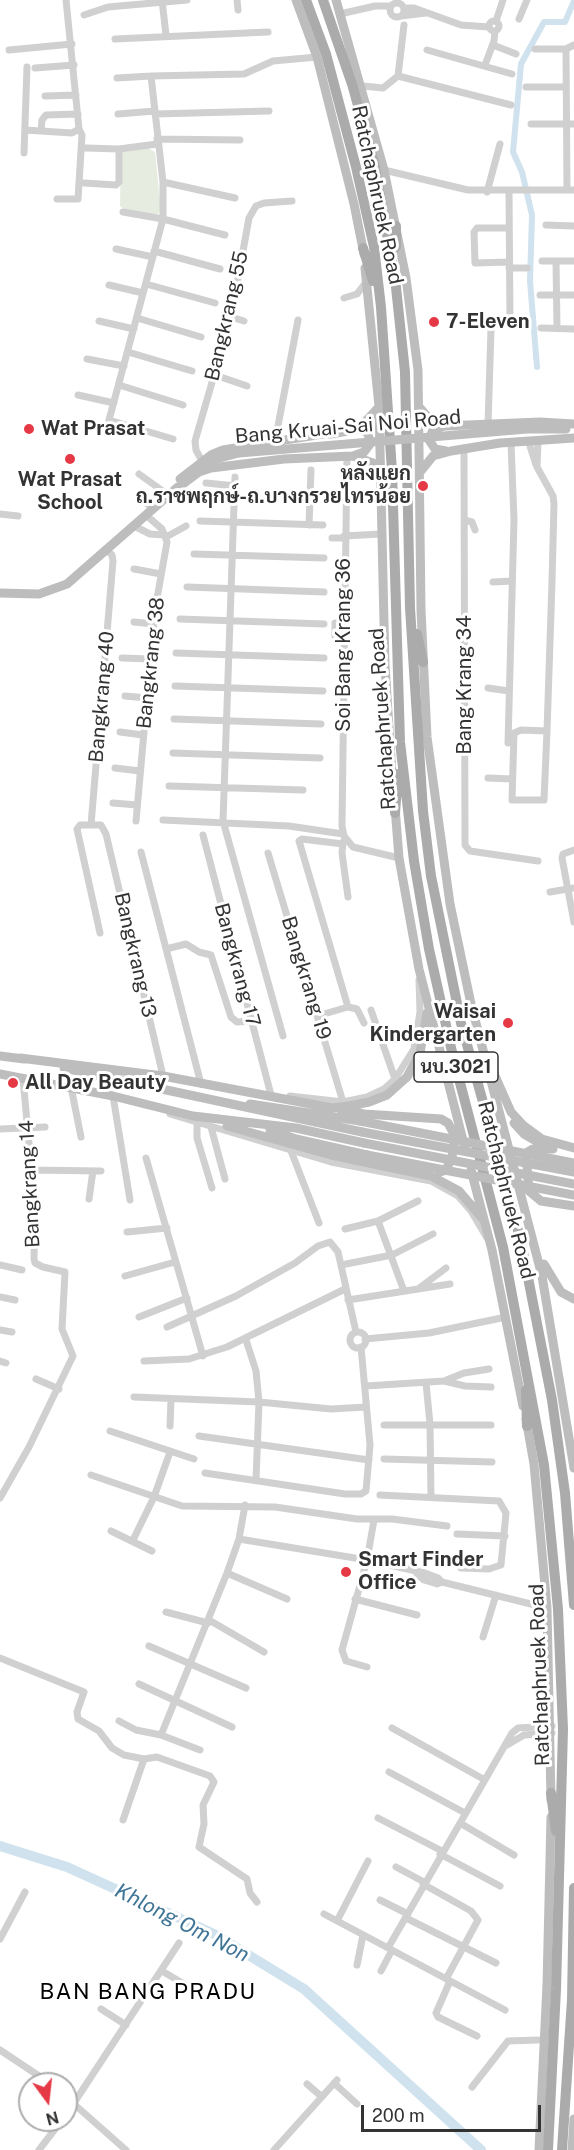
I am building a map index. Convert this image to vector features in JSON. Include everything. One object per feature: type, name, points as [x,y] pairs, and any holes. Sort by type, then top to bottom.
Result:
[{"type":"main road","name":"นบ.3021","points":[[296,0],[317,57],[363,248],[367,281],[379,406],[385,665],[399,858],[428,1010],[490,1242],[534,1464],[547,1608],[552,1729],[547,1936],[538,2150]]},
{"type":"main road","name":"Ratchaphruek Road","points":[[306,0],[326,54],[356,166],[374,247],[381,307],[392,471],[400,742],[414,861],[429,949],[503,1247],[544,1465],[558,1609],[562,1729],[560,1864],[548,2145]]},
{"type":"main road","name":"Ratchaphruek Road","points":[[323,0],[352,84],[374,163],[395,278],[405,372],[410,608],[417,741],[431,876],[461,1023],[521,1242],[533,1297],[559,1446],[574,1605]]},
{"type":"main road","name":"นบ.3021","points":[[336,0],[363,86],[384,170],[406,278],[420,408],[423,662],[427,737],[450,904],[484,1053],[546,1293],[574,1468]]},
{"type":"main road","points":[[395,278],[396,226]]},
{"type":"main road","points":[[363,248],[381,307]]},
{"type":"main road","points":[[330,434],[364,423],[374,415],[379,406]]},
{"type":"main road","points":[[420,408],[427,418],[444,426],[540,422],[571,429]]},
{"type":"main road","points":[[444,426],[431,433],[431,445],[439,451],[451,451]]},
{"type":"main road","points":[[169,491],[199,472],[211,468],[284,459],[350,456],[368,449],[371,440],[368,433],[355,429],[223,450],[200,466]]},
{"type":"main road","name":"Bang Kruai-Sai Noi Road","points":[[169,491],[180,479],[212,459],[239,453],[527,429],[571,429]]},
{"type":"main road","points":[[420,472],[426,461],[433,456],[464,448],[574,438]]},
{"type":"main road","points":[[350,456],[373,463],[380,473]]},
{"type":"main road","name":"Bang Kruai-Sai Noi Road","points":[[0,593],[24,595],[57,588],[76,579],[134,526],[147,511],[200,466]]},
{"type":"main road","points":[[410,608],[423,662]]},
{"type":"main road","points":[[395,813],[400,742]]},
{"type":"main road","points":[[332,1108],[369,1102],[387,1095],[407,1077],[420,1053],[428,1010]]},
{"type":"main road","points":[[484,1053],[511,1112],[523,1125],[542,1139],[574,1148]]},
{"type":"main road","points":[[0,1056],[163,1076],[364,1114],[441,1119],[448,1123],[455,1136],[452,1157],[446,1170],[431,1176]]},
{"type":"main road","points":[[20,1058],[362,1132],[574,1172]]},
{"type":"main road","points":[[0,1074],[113,1096],[195,1120],[321,1152],[431,1176],[459,1191],[485,1222]]},
{"type":"main road","points":[[492,1085],[517,1127],[537,1143],[574,1154]]},
{"type":"main road","points":[[209,1100],[284,1107],[360,1120],[574,1163]]},
{"type":"main road","points":[[195,1120],[296,1128],[574,1185]]},
{"type":"main road","points":[[260,1126],[296,1139],[367,1155],[574,1195]]},
{"type":"main road","points":[[554,1149],[533,1149],[526,1152],[529,1191],[541,1201],[574,1206]]},
{"type":"main road","points":[[534,1243],[549,1275],[561,1292],[574,1299]]},
{"type":"main road","points":[[524,1352],[527,1426]]},
{"type":"main road","points":[[551,1793],[560,1864]]},
{"type":"main road","points":[[562,2150],[572,2000],[574,1888]]},
{"type":"main road","points":[[538,2150],[533,2139],[541,1982],[547,1936]]},
{"type":"main road","points":[[572,2145],[574,2119]]},
{"type":"street","points":[[57,199],[78,199],[82,135],[79,129],[66,0]]},
{"type":"street","points":[[84,15],[108,6],[187,0]]},
{"type":"street","points":[[237,0],[238,10]]},
{"type":"street","points":[[485,66],[493,45],[490,23],[496,21],[503,0]]},
{"type":"street","points":[[519,19],[527,0]]},
{"type":"street","points":[[162,1],[166,35]]},
{"type":"street","points":[[340,14],[393,4],[414,8],[461,25],[492,29]]},
{"type":"street","points":[[393,4],[392,14],[404,7]]},
{"type":"street","points":[[363,86],[383,88],[398,76],[404,25]]},
{"type":"street","points":[[115,39],[268,32]]},
{"type":"street","points":[[9,50],[72,44]]},
{"type":"street","points":[[493,45],[516,54]]},
{"type":"street","points":[[536,49],[566,49],[574,45]]},
{"type":"street","points":[[384,170],[487,192],[570,190],[570,124],[566,87],[566,49]]},
{"type":"street","points":[[427,50],[512,74]]},
{"type":"street","points":[[117,78],[244,74],[273,61],[317,57]]},
{"type":"street","points":[[35,68],[74,64]]},
{"type":"street","points":[[24,153],[27,67]]},
{"type":"street","points":[[152,76],[157,142],[163,182],[163,219],[109,420],[173,439]]},
{"type":"street","points":[[398,76],[511,105]]},
{"type":"street","points":[[526,87],[566,87]]},
{"type":"street","points":[[45,96],[76,95]]},
{"type":"street","points":[[118,114],[269,111]]},
{"type":"street","points":[[41,131],[42,120],[46,116],[78,114]]},
{"type":"street","points":[[531,124],[570,124]]},
{"type":"street","points":[[25,130],[72,133],[79,129]]},
{"type":"street","points":[[86,148],[119,149],[157,142],[240,140]]},
{"type":"street","points":[[487,192],[500,144]]},
{"type":"street","points":[[84,183],[112,185],[119,182],[119,149]]},
{"type":"street","points":[[163,182],[235,198]]},
{"type":"street","points":[[508,192],[510,323]]},
{"type":"street","name":"Bangkrang 55","points":[[200,466],[195,441],[231,316],[251,211],[264,203],[292,201]]},
{"type":"street","points":[[123,212],[163,219],[225,235]]},
{"type":"street","points":[[546,225],[574,226]]},
{"type":"street","points":[[509,228],[477,228],[474,232],[475,263],[527,268]]},
{"type":"street","points":[[117,249],[154,254],[220,269]]},
{"type":"street","points":[[542,261],[574,261]]},
{"type":"street","points":[[556,261],[557,328]]},
{"type":"street","points":[[344,298],[357,294],[367,281]]},
{"type":"street","points":[[146,284],[215,303]]},
{"type":"street","points":[[109,285],[143,293]]},
{"type":"street","points":[[540,295],[574,295]]},
{"type":"street","points":[[231,316],[244,321]]},
{"type":"street","points":[[137,318],[201,337]]},
{"type":"street","points":[[277,443],[278,426],[298,320]]},
{"type":"street","points":[[99,321],[134,329]]},
{"type":"street","points":[[540,328],[574,329]]},
{"type":"street","points":[[488,425],[491,329]]},
{"type":"street","points":[[128,352],[192,371]]},
{"type":"street","points":[[87,359],[124,366]]},
{"type":"street","points":[[215,375],[247,386]]},
{"type":"street","points":[[119,385],[183,405]]},
{"type":"street","points":[[78,395],[114,403]]},
{"type":"street","points":[[533,442],[537,467],[554,500],[547,731],[544,801],[512,800],[516,730],[547,731]]},
{"type":"street","points":[[508,743],[514,490],[511,443]]},
{"type":"street","name":"Bang Krang 34","points":[[464,448],[465,844],[470,850],[538,861]]},
{"type":"street","name":"Soi Bang Krang 36","points":[[348,897],[343,838],[344,537],[350,456]]},
{"type":"street","points":[[309,525],[311,470]]},
{"type":"street","points":[[139,474],[169,491]]},
{"type":"street","points":[[235,477],[223,821],[283,1036]]},
{"type":"street","points":[[206,483],[236,486]]},
{"type":"street","points":[[139,498],[166,536]]},
{"type":"street","points":[[0,514],[18,516]]},
{"type":"street","points":[[464,520],[472,522],[475,530]]},
{"type":"street","points":[[200,521],[323,525]]},
{"type":"street","points":[[134,526],[150,534],[166,536],[186,526]]},
{"type":"street","points":[[332,538],[381,534]]},
{"type":"street","name":"Bangkrang 38","points":[[136,821],[153,624],[166,536]]},
{"type":"street","name":"Bangkrang 40","points":[[91,825],[113,561],[112,555],[107,550]]},
{"type":"street","points":[[194,554],[324,558]]},
{"type":"street","points":[[134,569],[161,574]]},
{"type":"street","points":[[493,582],[512,581]]},
{"type":"street","points":[[187,587],[324,592]]},
{"type":"street","points":[[180,619],[324,624]]},
{"type":"street","points":[[134,622],[153,624]]},
{"type":"street","points":[[335,623],[335,637],[344,640]]},
{"type":"street","points":[[176,653],[324,658]]},
{"type":"street","points":[[122,658],[150,659]]},
{"type":"street","points":[[175,686],[323,691]]},
{"type":"street","points":[[488,688],[509,691]]},
{"type":"street","points":[[125,696],[147,698]]},
{"type":"street","points":[[174,719],[321,724]]},
{"type":"street","points":[[120,732],[143,735]]},
{"type":"street","points":[[172,753],[320,758]]},
{"type":"street","points":[[115,768],[140,771]]},
{"type":"street","points":[[488,778],[512,779]]},
{"type":"street","points":[[169,786],[303,790]]},
{"type":"street","points":[[113,803],[137,805]]},
{"type":"street","points":[[163,820],[223,821],[289,826],[343,838],[353,847],[399,858]]},
{"type":"street","points":[[91,825],[80,825],[77,829],[100,933]]},
{"type":"street","name":"Bangkrang 13","points":[[91,825],[102,825],[106,834],[163,1076]]},
{"type":"street","name":"Bangkrang 17","points":[[203,835],[273,1096]]},
{"type":"street","points":[[343,838],[299,841],[348,1007]]},
{"type":"street","points":[[574,850],[563,854],[562,858],[571,889],[574,922]]},
{"type":"street","points":[[141,852],[201,1084]]},
{"type":"street","name":"Bangkrang 19","points":[[268,853],[343,1102]]},
{"type":"street","points":[[550,892],[571,889]]},
{"type":"street","points":[[166,949],[186,944],[199,952],[211,955],[231,1017],[237,1022],[252,1021]]},
{"type":"street","points":[[273,1096],[343,1102],[367,1097],[384,1089],[395,1079],[414,1049],[420,1012],[419,969]]},
{"type":"street","points":[[317,1016],[348,1007],[357,1009],[364,1023]]},
{"type":"street","points":[[371,1010],[378,1036],[395,1079]]},
{"type":"street","name":"Bangkrang 14","points":[[0,1498],[73,1356],[62,1329],[66,1275],[63,1270],[43,1267],[35,1263],[32,1170],[23,1079]]},
{"type":"street","points":[[71,1087],[72,1103],[81,1137]]},
{"type":"street","points":[[113,1096],[130,1200]]},
{"type":"street","points":[[212,1188],[197,1138],[195,1120],[211,1127],[331,1162],[431,1181],[446,1188],[471,1211],[490,1242]]},
{"type":"street","points":[[0,1129],[45,1127]]},
{"type":"street","points":[[211,1127],[225,1179]]},
{"type":"street","points":[[291,1151],[319,1222]]},
{"type":"street","points":[[146,1158],[203,1356]]},
{"type":"street","points":[[32,1170],[97,1171],[88,1199]]},
{"type":"street","points":[[345,1229],[378,1221],[418,1200]]},
{"type":"street","points":[[378,1221],[404,1291]]},
{"type":"street","points":[[127,1232],[167,1228]]},
{"type":"street","points":[[346,1264],[392,1255],[433,1234]]},
{"type":"street","points":[[139,1317],[190,1308],[265,1281],[318,1246],[330,1242],[338,1252],[356,1332]]},
{"type":"street","points":[[125,1276],[175,1262]]},
{"type":"street","points":[[0,1265],[22,1270]]},
{"type":"street","points":[[418,1289],[446,1268]]},
{"type":"street","points":[[348,1300],[450,1284]]},
{"type":"street","points":[[144,1361],[163,1362],[203,1356],[246,1340],[345,1289]]},
{"type":"street","points":[[0,1297],[15,1300]]},
{"type":"street","points":[[167,1327],[190,1308]]},
{"type":"street","points":[[365,1339],[429,1333],[506,1317]]},
{"type":"street","points":[[0,1330],[12,1332]]},
{"type":"street","points":[[356,1332],[364,1335],[365,1339]]},
{"type":"street","points":[[356,1332],[352,1334],[350,1342],[356,1348],[361,1347]]},
{"type":"street","points":[[205,1473],[361,1494],[368,1487],[369,1460],[366,1386],[361,1347],[365,1339]]},
{"type":"street","points":[[246,1340],[256,1371],[259,1402],[256,1480]]},
{"type":"street","points":[[366,1386],[444,1381],[489,1369]]},
{"type":"street","points":[[36,1379],[58,1389]]},
{"type":"street","points":[[444,1381],[465,1386],[491,1387]]},
{"type":"street","points":[[426,1383],[430,1424],[431,1497]]},
{"type":"street","points":[[134,1397],[259,1402],[331,1409],[366,1407]]},
{"type":"street","points":[[170,1426],[171,1400]]},
{"type":"street","points":[[384,1425],[491,1425]]},
{"type":"street","points":[[110,1431],[194,1459]]},
{"type":"street","points":[[199,1436],[369,1460]]},
{"type":"street","points":[[133,1540],[154,1497],[170,1452]]},
{"type":"street","points":[[384,1459],[492,1462]]},
{"type":"street","points":[[91,1475],[154,1497],[197,1508],[245,1505],[447,1526]]},
{"type":"street","points":[[380,1495],[499,1501],[506,1513],[501,1565],[489,1569],[461,1568]]},
{"type":"street","points":[[160,1735],[209,1621],[239,1539],[245,1505]]},
{"type":"street","points":[[368,1667],[346,1661],[342,1650],[367,1560],[374,1520]]},
{"type":"street","points":[[111,1531],[152,1551]]},
{"type":"street","points":[[458,1534],[505,1536]]},
{"type":"street","points":[[239,1539],[367,1560],[438,1578],[442,1582],[547,1608]]},
{"type":"street","points":[[226,1573],[287,1599]]},
{"type":"street","points":[[483,1637],[496,1595]]},
{"type":"street","points":[[355,1599],[417,1615]]},
{"type":"street","points":[[166,1612],[209,1621],[264,1652]]},
{"type":"street","points":[[149,1646],[246,1688]]},
{"type":"street","points":[[0,1658],[84,1692],[77,1712],[78,1719],[99,1731],[112,1748],[124,1755],[144,1759],[160,1758],[212,1779],[203,1805],[204,1824],[199,1847],[247,1879],[250,1893],[257,1902]]},
{"type":"street","points":[[139,1684],[232,1727]]},
{"type":"street","points":[[119,1721],[144,1733],[160,1735],[200,1750]]},
{"type":"street","points":[[392,1728],[485,1780]]},
{"type":"street","points":[[381,1971],[424,1883],[505,1746],[524,1735],[552,1729]]},
{"type":"street","points":[[123,1820],[144,1759]]},
{"type":"street","points":[[389,1772],[465,1813]]},
{"type":"street","points":[[378,1818],[500,1886]]},
{"type":"street","points":[[460,1823],[514,1855]]},
{"type":"street","points":[[337,1921],[368,1861]]},
{"type":"street","points":[[396,1867],[476,1915],[478,1920],[448,1980],[436,2013],[438,2017],[477,2036]]},
{"type":"street","points":[[0,1940],[25,1892]]},
{"type":"street","points":[[380,1900],[496,1963]]},
{"type":"street","points":[[324,1914],[504,2010]]},
{"type":"street","points":[[357,1965],[363,1935]]},
{"type":"street","points":[[78,2098],[179,1943]]},
{"type":"street","points":[[162,1971],[194,1990]]},
{"type":"street","points":[[101,2009],[126,2025]]},
{"type":"street","points":[[472,2087],[508,2041],[538,2040]]},
{"type":"street","points":[[0,2050],[33,2072]]},
{"type":"street","points":[[274,2150],[336,2081],[357,2104]]},
{"type":"street","points":[[307,2084],[322,2097]]},
{"type":"street","points":[[78,2108],[126,2150]]},
{"type":"street","points":[[39,2150],[53,2132]]},
{"type":"shaded area","points":[[148,148],[155,152],[161,210],[156,216],[125,210],[120,206],[121,151]]},
{"type":"waterway","points":[[537,367],[530,281],[532,215],[522,172],[513,152],[521,64],[544,22],[565,22],[574,1]]},
{"type":"waterway","name":"Khlong Om Non","points":[[0,1846],[67,1867],[214,1934],[304,1989],[481,2150]]},
{"type":"place","name":"7-Eleven","points":[[434,322]]},
{"type":"place","name":"Wat Prasat","points":[[29,429]]},
{"type":"place","name":"Wat Prasat School","points":[[70,459]]},
{"type":"place","name":"หลังแยก ถ.ราชพฤกษ์-ถ.บางกรวยไทรน้อย","points":[[423,486]]},
{"type":"place","name":"Waisai Kindergarten","points":[[508,1023]]},
{"type":"place","name":"All Day Beauty","points":[[13,1083]]},
{"type":"place","name":"Smart Finder Office","points":[[346,1572]]},
{"type":"district","name":"BAN BANG PRADU","points":[[148,1992]]}]
